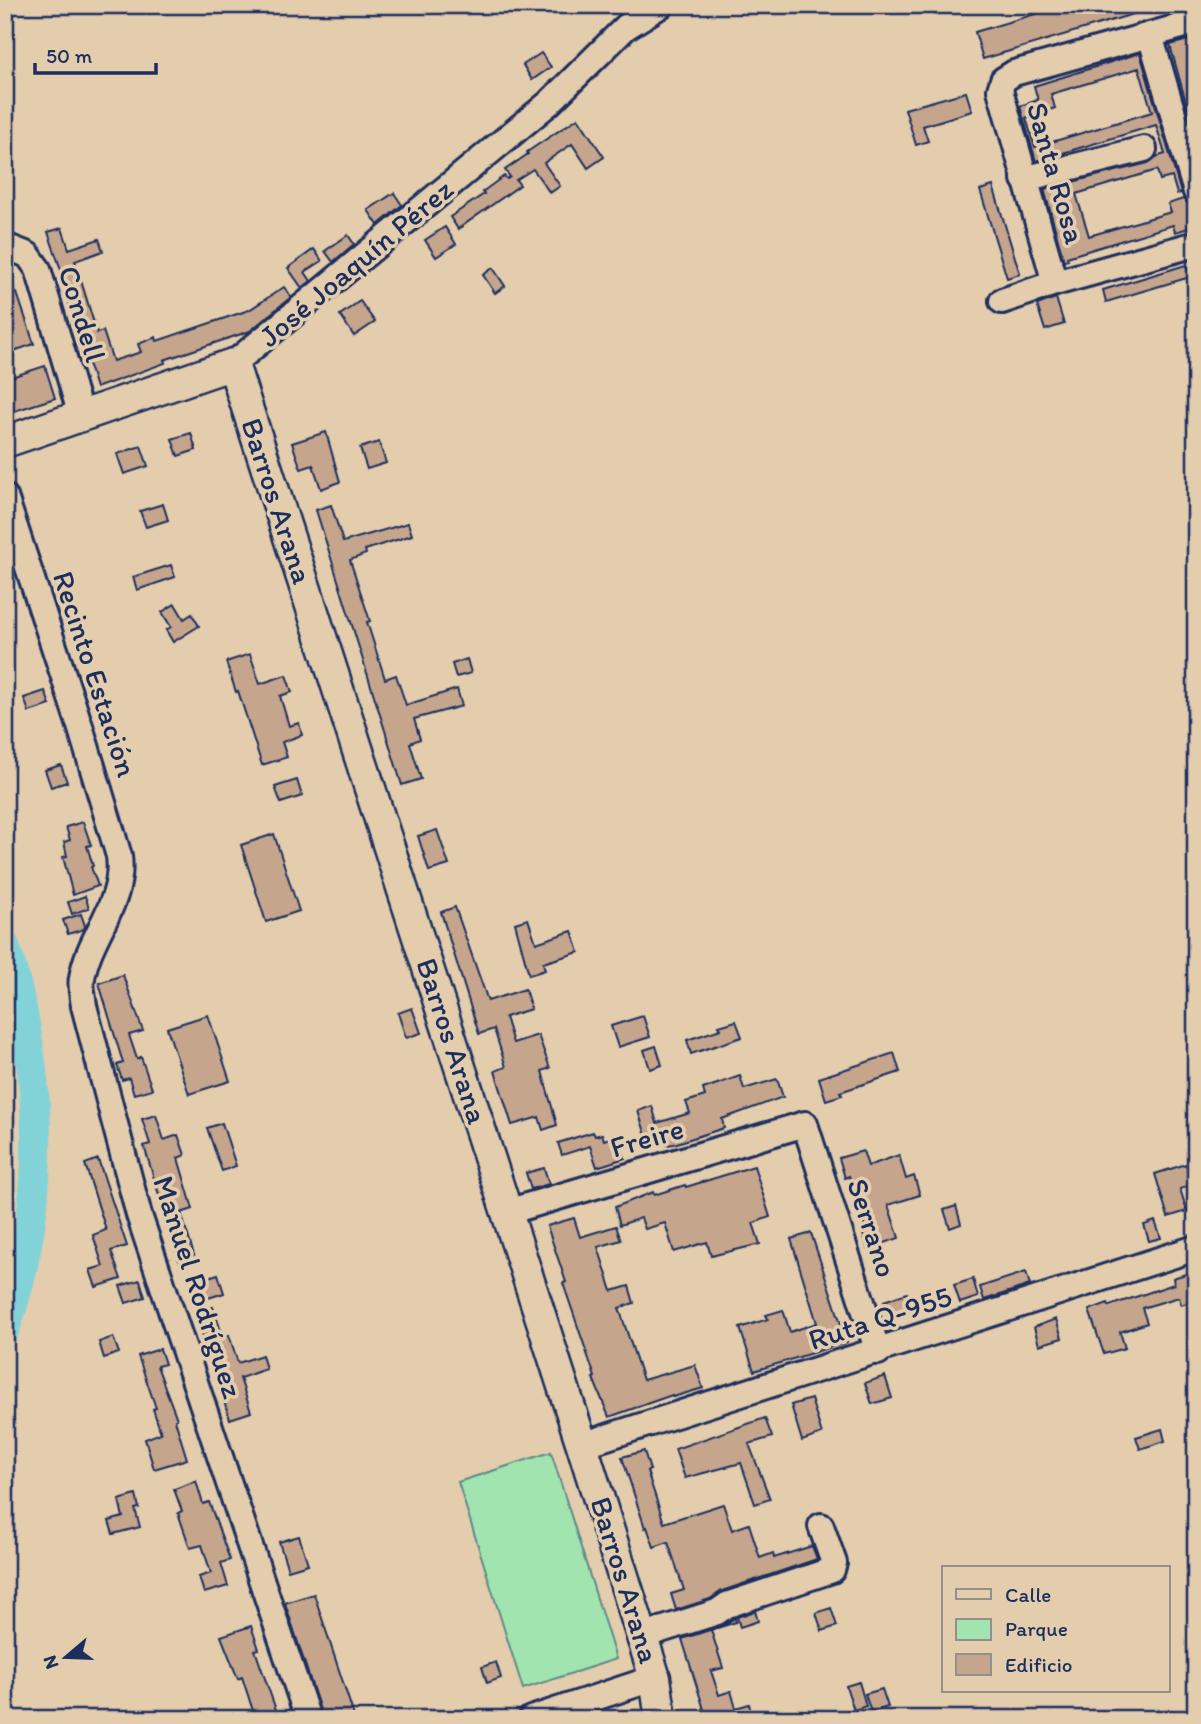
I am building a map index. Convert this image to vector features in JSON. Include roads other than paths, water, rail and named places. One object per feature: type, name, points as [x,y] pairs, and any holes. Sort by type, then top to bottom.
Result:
[{"type":"main road","name":"José Joaquín Pérez","points":[[5,442],[233,364]]},
{"type":"main road","name":"Barros Arana","points":[[233,364],[582,1445],[655,1678],[661,1719]]},
{"type":"street","name":"José Joaquín Pérez","points":[[233,364],[549,103],[626,27],[661,5]]},
{"type":"street","points":[[1196,22],[1150,34],[1196,192]]},
{"type":"street","name":"Santa Rosa","points":[[1055,283],[1000,90],[1003,79],[1014,73],[1150,34]]},
{"type":"street","points":[[1024,179],[1144,149]]},
{"type":"street","points":[[1002,301],[1055,283],[1196,244]]},
{"type":"street","name":"Condell","points":[[5,246],[28,255],[38,269],[81,416]]},
{"type":"street","name":"Recinto Estación","points":[[5,496],[80,726],[119,856],[121,871]]},
{"type":"street","name":"Manuel Rodríguez","points":[[121,871],[118,890],[86,961],[81,980],[84,1006],[139,1215],[309,1719]]},
{"type":"street","name":"Freire","points":[[507,1212],[805,1124]]},
{"type":"street","name":"Serrano","points":[[805,1124],[878,1352]]},
{"type":"street","name":"Ruta Q-955","points":[[582,1445],[1196,1248]]},
{"type":"street","points":[[642,1636],[832,1570],[834,1563],[821,1526]]},
{"type":"street","points":[[531,1719],[655,1678]]},
{"type":"waterway","points":[[5,946],[28,1041],[36,1138],[29,1234],[5,1329]]}]
